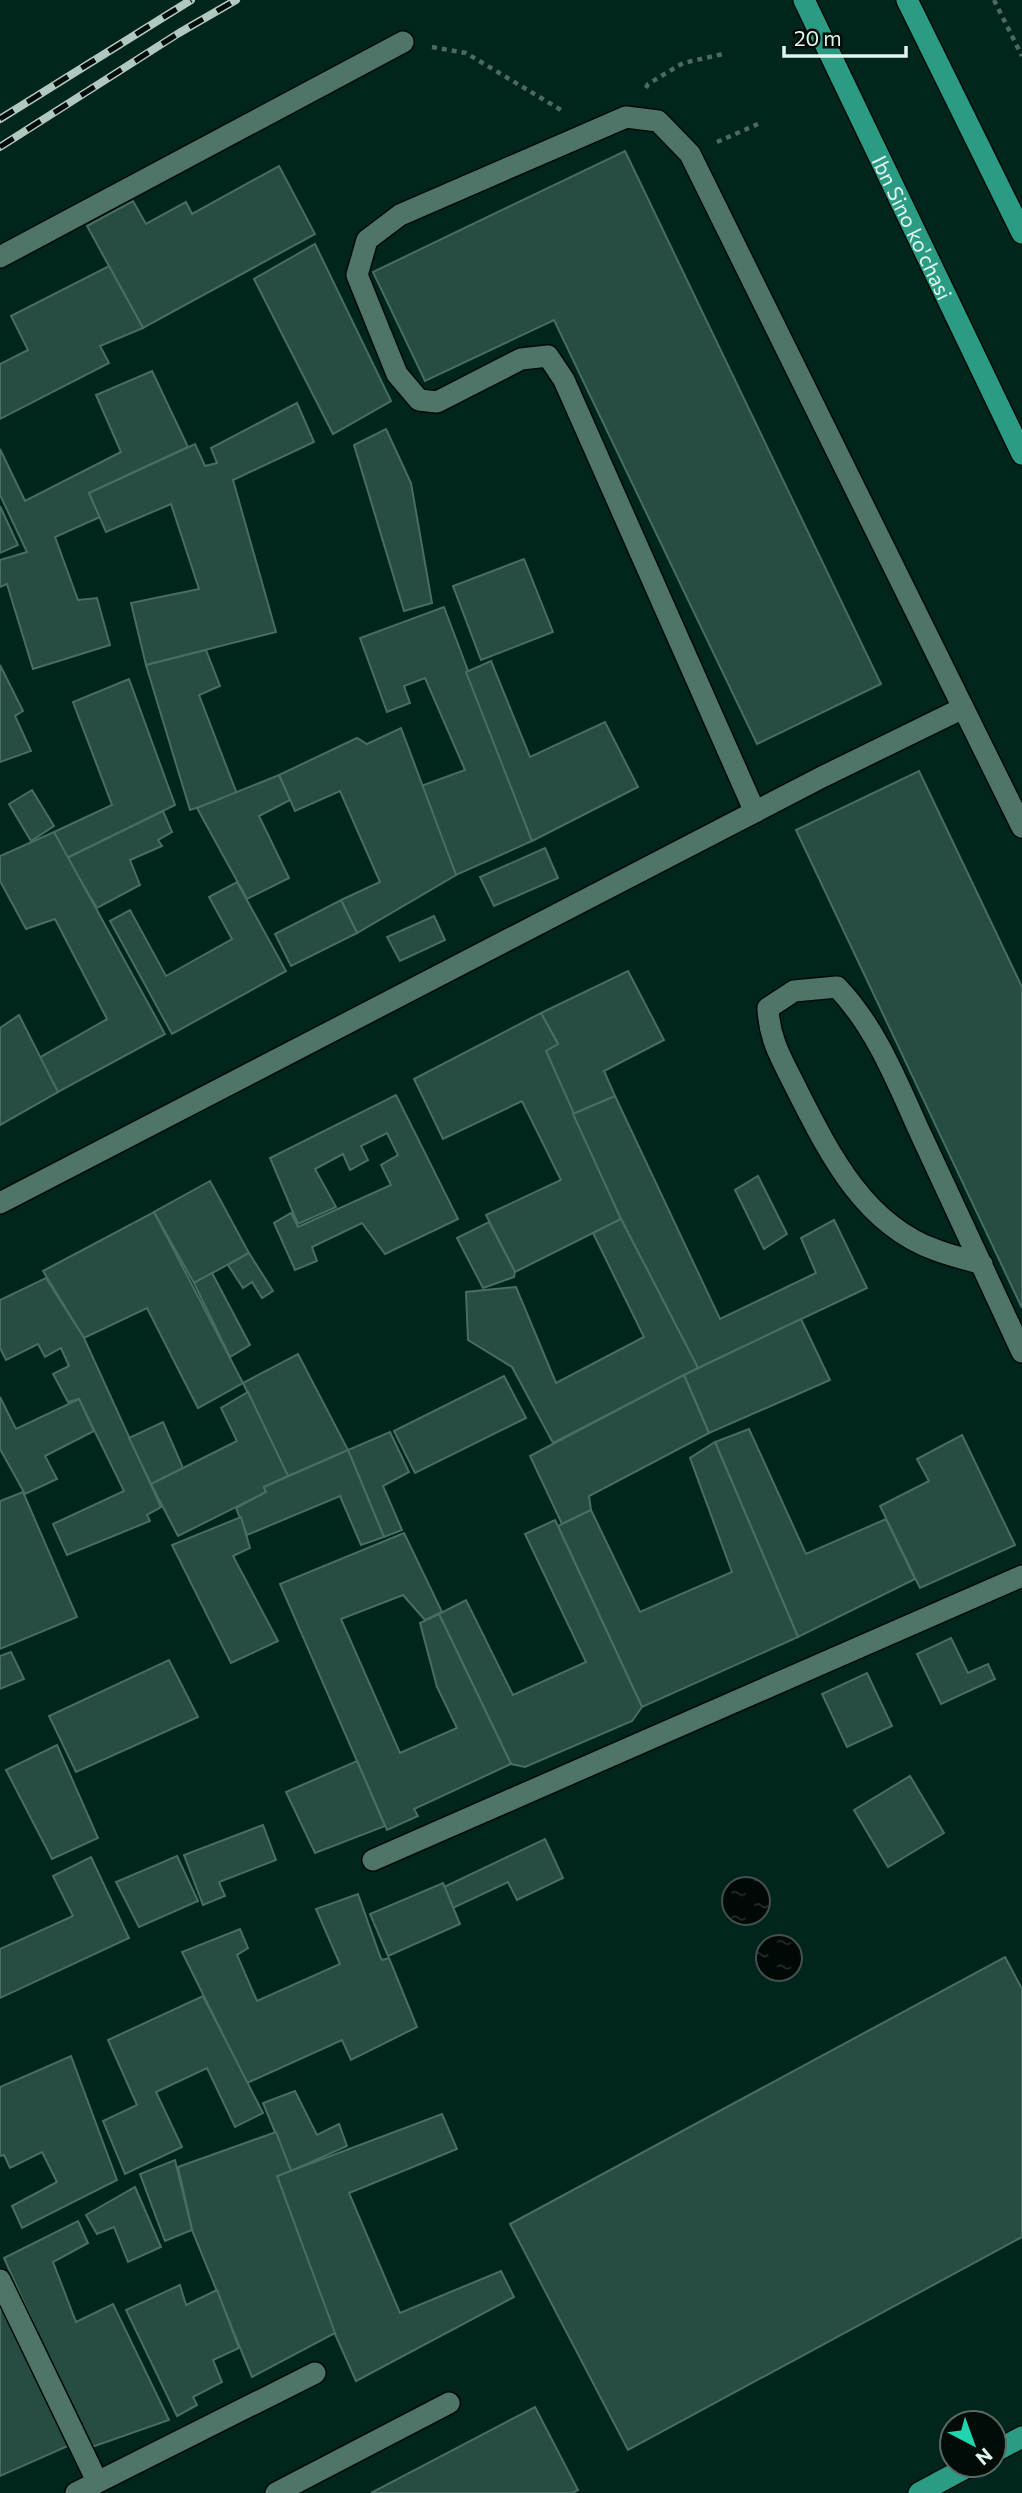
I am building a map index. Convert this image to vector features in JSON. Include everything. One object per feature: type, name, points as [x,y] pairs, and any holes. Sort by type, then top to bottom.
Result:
[{"type":"main road","name":"Ibn Sino ko'chasi","points":[[804,0],[1022,454]]},
{"type":"main road","points":[[907,0],[1022,233]]},
{"type":"main road","points":[[919,2493],[945,2479]]},
{"type":"street","points":[[0,257],[403,41]]},
{"type":"street","points":[[755,812],[564,380],[548,356],[521,359],[437,402],[419,400],[397,374],[357,275],[367,240],[400,215],[626,117],[658,121],[690,154],[1022,827]]},
{"type":"street","points":[[0,1203],[755,812],[963,708]]},
{"type":"street","points":[[982,1264],[933,1250],[911,1237],[857,1194],[820,1136],[769,1032],[768,1008],[794,991],[837,986],[858,1008],[902,1092],[982,1264],[1022,1352]]},
{"type":"street","points":[[373,1860],[1022,1576]]},
{"type":"street","points":[[0,2280],[97,2482]]},
{"type":"street","points":[[76,2493],[315,2373]]},
{"type":"street","points":[[276,2493],[449,2403]]},
{"type":"path","points":[[994,0],[1022,56]]},
{"type":"path","points":[[403,41],[466,52],[594,131]]},
{"type":"path","points":[[635,118],[648,84],[683,63],[723,54]]},
{"type":"path","points":[[690,154],[758,124]]},
{"type":"water","points":[[746,1877],[763,1884],[770,1901],[763,1918],[746,1925],[729,1918],[722,1901],[729,1884]]},
{"type":"water","points":[[779,1935],[795,1942],[802,1958],[795,1974],[779,1981],[763,1974],[756,1958],[763,1942]]},
{"type":"building","points":[[625,151],[881,684],[757,744],[554,320],[425,381],[373,272]]},
{"type":"building","points":[[279,166],[315,234],[143,328],[87,226],[133,201],[146,224],[186,202],[192,214]]},
{"type":"building","points":[[315,244],[391,401],[333,434],[254,279]]},
{"type":"building","points":[[109,266],[143,328],[100,346],[109,363],[0,419],[0,364],[28,350],[11,316]]},
{"type":"building","points":[[152,371],[188,447],[89,493],[100,517],[55,537],[78,600],[97,598],[110,645],[33,669],[7,584],[0,587],[0,560],[27,552],[0,495],[0,449],[25,501],[121,452],[96,395]]},
{"type":"building","points":[[297,403],[314,442],[233,480],[276,632],[146,665],[131,603],[199,589],[171,504],[106,532],[89,493],[195,444],[205,466],[217,463],[211,448]]},
{"type":"building","points":[[386,429],[411,483],[432,603],[404,611],[354,445]]},
{"type":"building","points":[[0,506],[18,545],[0,553]]},
{"type":"building","points":[[524,559],[553,632],[481,660],[453,586]]},
{"type":"building","points":[[444,607],[532,841],[456,875],[421,786],[465,770],[425,678],[404,686],[410,703],[387,712],[360,638]]},
{"type":"building","points":[[206,650],[220,686],[199,695],[237,794],[190,810],[146,665]]},
{"type":"building","points":[[491,661],[530,757],[605,722],[638,787],[532,841],[466,672]]},
{"type":"building","points":[[0,665],[23,711],[15,716],[31,751],[0,762]]},
{"type":"building","points":[[129,679],[175,805],[67,858],[54,832],[112,805],[73,702]]},
{"type":"building","points":[[401,728],[456,875],[357,933],[341,900],[380,882],[340,791],[295,811],[279,775],[357,738],[367,744]]},
{"type":"building","points":[[919,771],[1022,987],[1022,1308],[796,830]]},
{"type":"building","points":[[279,775],[290,800],[259,816],[289,878],[247,899],[197,808]]},
{"type":"building","points":[[32,790],[54,826],[31,841],[9,804]]},
{"type":"building","points":[[163,811],[172,832],[158,840],[162,846],[130,860],[140,885],[97,908],[67,858]]},
{"type":"building","points":[[54,832],[165,1034],[58,1092],[39,1058],[107,1019],[55,919],[26,929],[0,881],[0,856]]},
{"type":"building","points":[[545,848],[558,878],[494,906],[480,877]]},
{"type":"building","points":[[237,882],[286,971],[172,1034],[110,921],[130,910],[166,976],[232,939],[209,897]]},
{"type":"building","points":[[341,900],[357,933],[291,966],[275,934]]},
{"type":"building","points":[[434,916],[445,940],[400,961],[387,937]]},
{"type":"building","points":[[628,971],[664,1040],[604,1071],[615,1096],[573,1114],[546,1051],[558,1044],[541,1013]]},
{"type":"building","points":[[541,1013],[558,1044],[546,1051],[621,1219],[515,1272],[486,1215],[561,1180],[522,1101],[443,1139],[414,1079]]},
{"type":"building","points":[[19,1015],[58,1092],[0,1125],[0,1028]]},
{"type":"building","points":[[396,1095],[458,1219],[385,1254],[362,1223],[312,1247],[317,1261],[295,1270],[274,1223],[291,1213],[298,1227],[391,1185],[381,1165],[398,1155],[387,1133],[361,1146],[368,1160],[350,1170],[343,1154],[315,1169],[336,1207],[298,1224],[270,1158]]},
{"type":"building","points":[[615,1096],[720,1319],[816,1273],[801,1238],[834,1220],[867,1288],[698,1368],[621,1219],[573,1114]]},
{"type":"building","points":[[758,1176],[787,1234],[764,1249],[735,1190]]},
{"type":"building","points":[[210,1181],[249,1253],[194,1283],[154,1212]]},
{"type":"building","points":[[154,1212],[243,1383],[198,1408],[147,1308],[84,1338],[43,1271]]},
{"type":"building","points":[[621,1219],[698,1368],[553,1443],[512,1367],[468,1340],[466,1292],[516,1287],[556,1383],[644,1337],[593,1233]]},
{"type":"building","points":[[489,1222],[515,1272],[514,1277],[483,1288],[457,1238]]},
{"type":"building","points":[[249,1253],[273,1291],[262,1298],[252,1282],[243,1288],[228,1265]]},
{"type":"building","points":[[212,1273],[250,1345],[230,1357],[194,1283]]},
{"type":"building","points":[[46,1278],[84,1338],[161,1507],[147,1515],[150,1521],[67,1555],[53,1524],[124,1491],[79,1399],[68,1402],[53,1374],[69,1366],[61,1348],[45,1357],[38,1344],[6,1360],[0,1348],[0,1300]]},
{"type":"building","points":[[801,1319],[830,1380],[709,1433],[684,1375]]},
{"type":"building","points":[[298,1354],[348,1450],[288,1476],[243,1383]]},
{"type":"building","points":[[684,1375],[709,1433],[589,1496],[591,1510],[562,1524],[530,1456]]},
{"type":"building","points":[[504,1376],[526,1418],[415,1473],[394,1431]]},
{"type":"building","points":[[248,1392],[288,1476],[264,1487],[266,1492],[178,1536],[151,1484],[237,1441],[221,1408]]},
{"type":"building","points":[[0,1397],[16,1429],[79,1399],[94,1431],[45,1456],[57,1479],[25,1494],[0,1449]]},
{"type":"building","points":[[163,1422],[183,1468],[151,1484],[129,1438]]},
{"type":"building","points":[[749,1429],[806,1554],[886,1519],[915,1579],[798,1637],[715,1442]]},
{"type":"building","points":[[390,1432],[409,1472],[383,1486],[402,1530],[384,1537],[348,1450]]},
{"type":"building","points":[[962,1435],[1015,1545],[920,1588],[880,1506],[929,1481],[917,1459]]},
{"type":"building","points":[[715,1442],[798,1637],[642,1707],[558,1526],[591,1510],[640,1612],[732,1572],[690,1458]]},
{"type":"building","points":[[348,1450],[384,1537],[361,1545],[340,1496],[247,1535],[236,1508],[266,1492],[264,1487]]},
{"type":"building","points":[[23,1492],[77,1617],[0,1649],[0,1501]]},
{"type":"building","points":[[241,1517],[250,1548],[233,1556],[278,1641],[231,1663],[172,1545]]},
{"type":"building","points":[[555,1520],[642,1707],[632,1721],[525,1767],[511,1764],[439,1614],[466,1600],[513,1695],[586,1662],[525,1534]]},
{"type":"building","points":[[404,1533],[442,1612],[425,1620],[403,1595],[341,1619],[400,1753],[457,1728],[437,1687],[420,1623],[439,1614],[511,1764],[414,1809],[418,1816],[387,1830],[280,1584]]},
{"type":"building","points":[[951,1638],[968,1673],[988,1664],[995,1679],[941,1704],[917,1654]]},
{"type":"building","points":[[11,1652],[24,1679],[0,1689],[0,1656]]},
{"type":"building","points":[[169,1660],[198,1717],[76,1772],[49,1716]]},
{"type":"building","points":[[867,1673],[892,1726],[847,1747],[822,1694]]},
{"type":"building","points":[[57,1745],[98,1838],[52,1859],[6,1770]]},
{"type":"building","points":[[357,1761],[385,1826],[315,1853],[286,1792]]},
{"type":"building","points":[[910,1776],[944,1833],[888,1867],[854,1810]]},
{"type":"building","points":[[263,1825],[276,1860],[219,1882],[225,1896],[203,1905],[184,1855]]},
{"type":"building","points":[[545,1839],[563,1878],[517,1900],[508,1882],[453,1908],[444,1887]]},
{"type":"building","points":[[177,1856],[198,1901],[139,1927],[116,1882]]},
{"type":"building","points":[[91,1857],[129,1938],[0,1998],[0,1949],[73,1916],[53,1876]]},
{"type":"building","points":[[443,1883],[460,1924],[388,1956],[370,1914]]},
{"type":"building","points":[[358,1894],[380,1956],[382,1960],[389,1958],[417,2027],[351,2060],[342,2040],[247,2083],[182,1952],[240,1929],[248,1948],[237,1955],[257,2001],[340,1964],[316,1909]]},
{"type":"building","points":[[1005,1957],[1022,1989],[1022,2237],[628,2450],[510,2224]]},
{"type":"building","points":[[203,1996],[263,2113],[235,2127],[207,2068],[156,2092],[182,2147],[125,2174],[103,2121],[137,2105],[108,2040]]},
{"type":"building","points":[[71,2056],[117,2180],[22,2228],[12,2206],[57,2182],[42,2152],[10,2168],[4,2155],[0,2156],[0,2087]]},
{"type":"building","points":[[295,2091],[317,2135],[339,2124],[347,2146],[291,2171],[263,2103]]},
{"type":"building","points":[[442,2114],[457,2149],[349,2193],[400,2313],[501,2271],[514,2297],[356,2381],[330,2323],[277,2176]]},
{"type":"building","points":[[276,2132],[291,2171],[277,2176],[335,2333],[252,2377],[192,2230],[178,2167]]},
{"type":"building","points":[[175,2160],[192,2230],[165,2241],[140,2174]]},
{"type":"building","points":[[135,2187],[161,2247],[128,2262],[114,2227],[97,2234],[86,2215]]},
{"type":"building","points":[[78,2221],[88,2243],[53,2262],[76,2322],[113,2304],[169,2420],[89,2448],[4,2258]]},
{"type":"building","points":[[180,2285],[186,2305],[217,2290],[239,2348],[213,2360],[222,2382],[193,2397],[197,2405],[177,2416],[126,2310]]},
{"type":"building","points":[[0,2291],[70,2445],[0,2476]]},
{"type":"building","points":[[535,2407],[578,2490],[572,2493],[371,2493]]},
{"type":"railway","points":[[0,119],[191,0]]},
{"type":"railway","points":[[0,147],[179,33],[236,0]]}]
